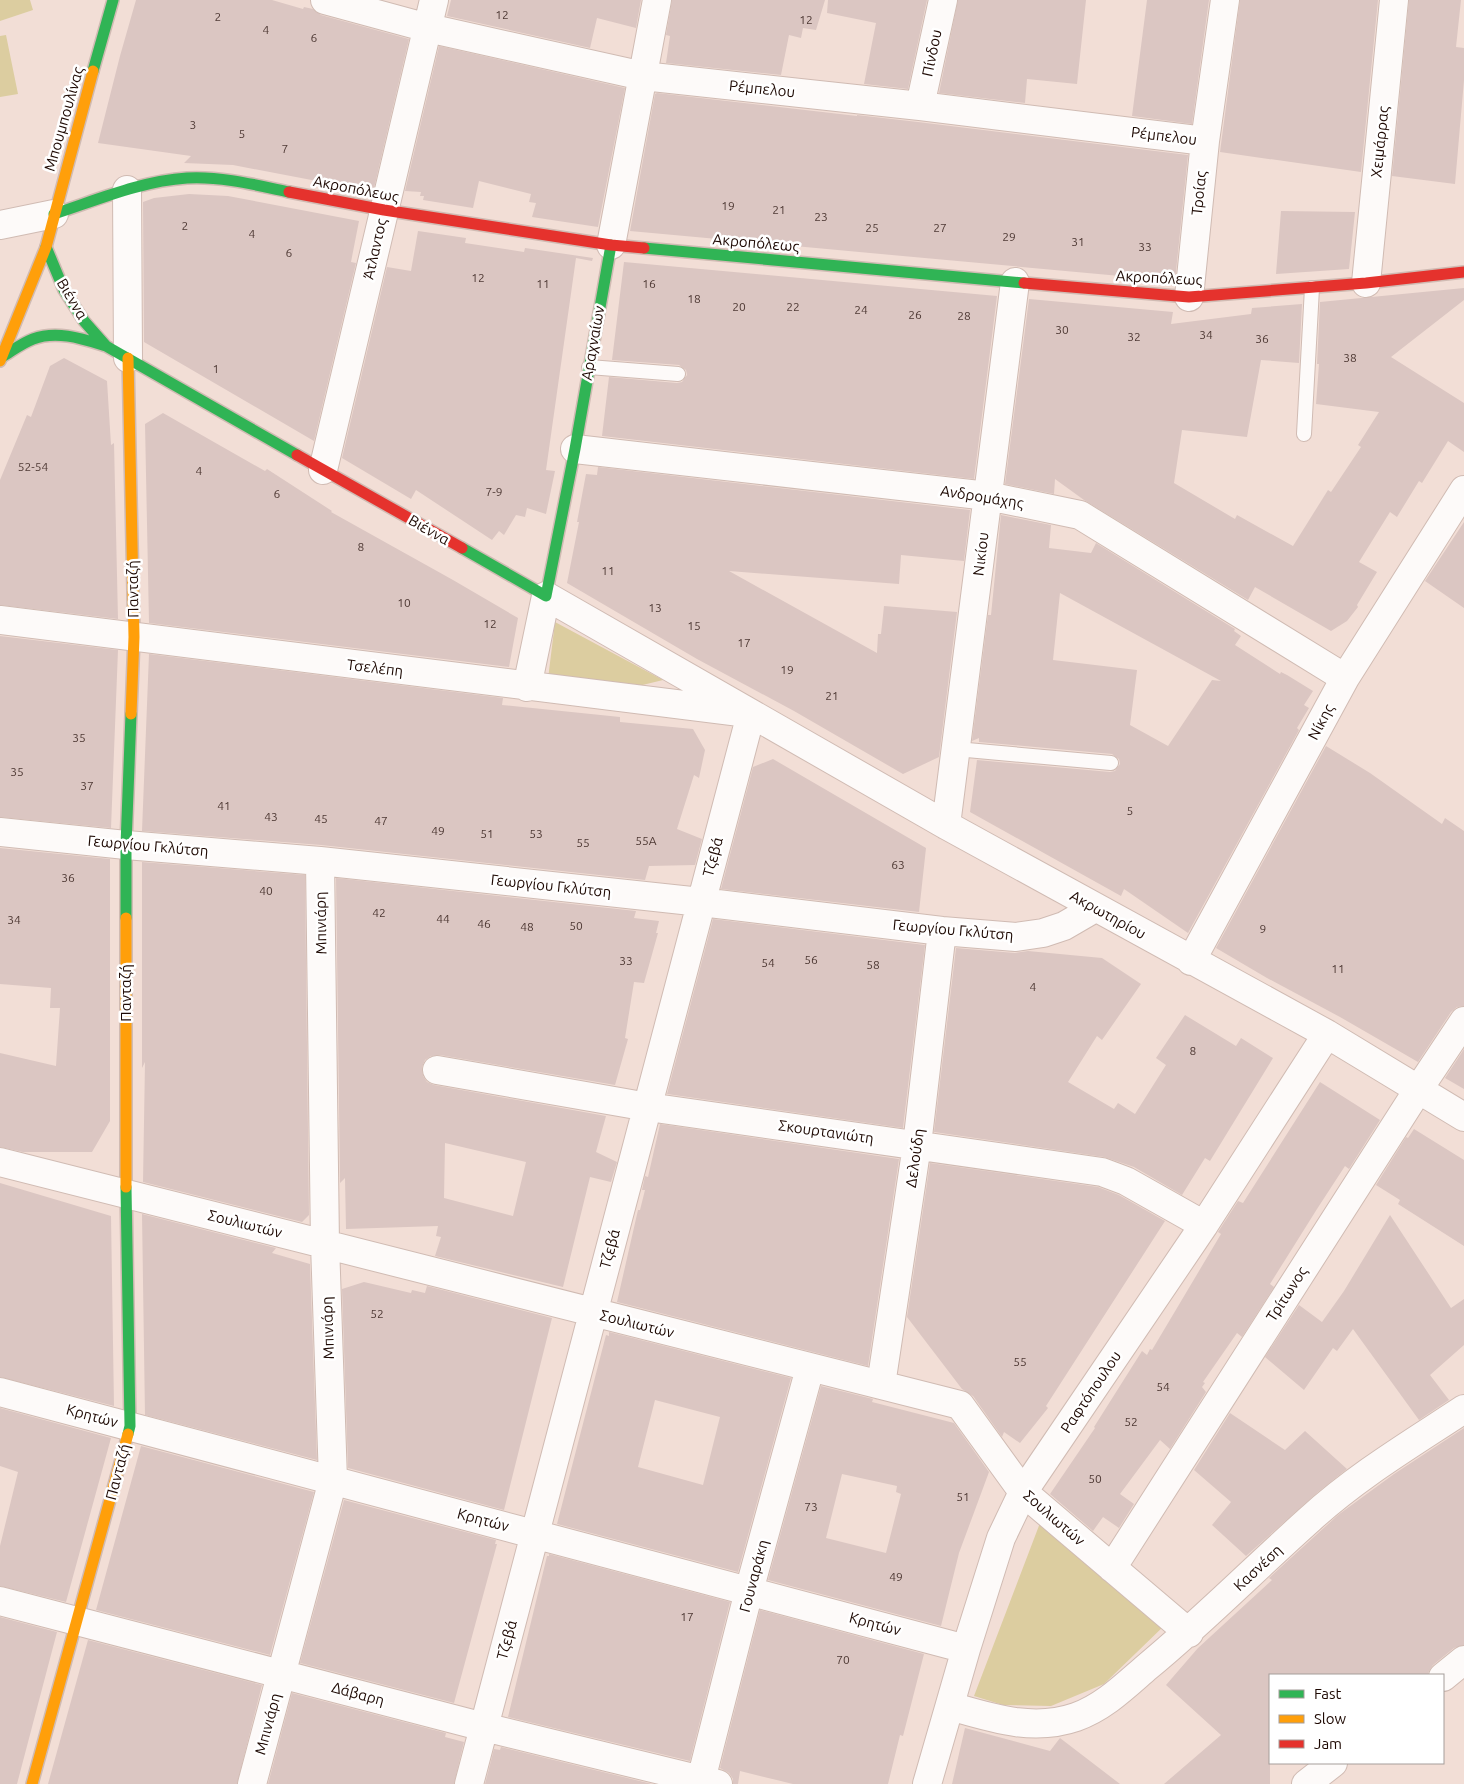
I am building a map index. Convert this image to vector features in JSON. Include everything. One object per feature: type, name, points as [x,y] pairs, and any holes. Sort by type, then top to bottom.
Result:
[{"type":"street","name":"Μπουμπουλίνας","points":[[1,359],[46,247],[113,0]]},
{"type":"street","name":"Ρέμπελου","points":[[325,0],[428,28],[643,76],[920,106],[1205,141]]},
{"type":"street","name":"Άτλαντος","points":[[323,470],[434,0]]},
{"type":"street","name":"Αραχναίων","points":[[526,687],[575,449],[588,367],[657,0]]},
{"type":"street","name":"Πίνδου","points":[[920,106],[943,0]]},
{"type":"street","name":"Τροίας","points":[[1189,297],[1205,141],[1226,0]]},
{"type":"street","name":"Χειμάρρας","points":[[1366,283],[1394,0]]},
{"type":"street","name":"Ακροπόλεως","points":[[54,214],[151,183],[188,178],[230,180],[384,210],[611,245],[1152,295],[1189,297],[1312,288],[1464,272]]},
{"type":"street","name":"Πανταζή","points":[[32,1784],[130,1426],[126,1194],[126,845],[134,637],[117,352],[127,190]]},
{"type":"street","points":[[0,225],[54,214]]},
{"type":"street","name":"Βιέννα","points":[[46,247],[64,290],[84,320],[117,352]]},
{"type":"street","name":"Νικίου","points":[[946,825],[1015,282]]},
{"type":"street","name":"Βιέννα","points":[[1,359],[35,338],[58,335],[76,337],[117,352],[751,714]]},
{"type":"street","name":"Ανδρομάχης","points":[[575,449],[988,496],[1080,516],[1345,678]]},
{"type":"street","name":"Νίκης","points":[[1192,961],[1345,678],[1460,504]]},
{"type":"street","name":"Τσελέπη","points":[[0,620],[751,714]]},
{"type":"street","name":"Ακρωτηρίου","points":[[751,714],[946,825],[1327,1034],[1464,1117]]},
{"type":"street","name":"Τζεβά","points":[[469,1784],[751,714]]},
{"type":"street","name":"Γεωργίου Γκλύτση","points":[[0,832],[126,845],[320,861],[701,902],[942,931],[1016,937],[1043,933],[1064,926],[1096,908]]},
{"type":"street","name":"Μπινιάρη","points":[[252,1784],[333,1480],[325,1244],[320,861]]},
{"type":"street","name":"Δελούδη","points":[[881,1385],[917,1145],[942,931]]},
{"type":"street","name":"Τρίτωνος","points":[[1112,1568],[1464,1021]]},
{"type":"street","name":"Ραφτόπουλου","points":[[928,1784],[966,1648],[1001,1538],[1023,1492],[1204,1226],[1327,1034]]},
{"type":"street","name":"Σκουρτανιώτη","points":[[437,1070],[648,1106],[1102,1172],[1126,1181],[1204,1226]]},
{"type":"street","name":"Σουλιωτών","points":[[0,1162],[960,1405],[1023,1492],[1189,1633]]},
{"type":"street","name":"Γουναράκη","points":[[706,1783],[749,1591],[810,1368]]},
{"type":"street","name":"Κρητών","points":[[0,1392],[966,1648]]},
{"type":"street","name":"Κασνέση","points":[[950,1706],[1002,1721],[1024,1724],[1051,1723],[1076,1717],[1103,1704],[1189,1633],[1311,1518],[1371,1470],[1464,1409]]},
{"type":"street","name":"Δάβαρη","points":[[0,1601],[706,1783]]},
{"type":"street","points":[[1444,1676],[1464,1660]]},
{"type":"street","points":[[1306,1784],[1332,1764]]},
{"type":"lane","points":[[1304,434],[1312,288]]},
{"type":"lane","points":[[588,367],[678,374]]},
{"type":"lane","points":[[956,749],[1110,764]]},
{"type":"shaded area","points":[[0,0],[30,0],[33,10],[0,21]]},
{"type":"shaded area","points":[[6,35],[18,94],[0,97],[0,36]]},
{"type":"shaded area","points":[[555,622],[663,680],[618,691],[548,679]]},
{"type":"shaded area","points":[[1040,1523],[1167,1623],[1104,1684],[1051,1706],[1003,1705],[974,1696]]},
{"type":"building","points":[[136,0],[272,0],[303,9],[304,7],[313,9],[321,15],[409,39],[374,188],[365,187],[364,190],[233,165],[184,163],[191,156],[98,143]]},
{"type":"building","points":[[451,0],[641,0],[636,28],[597,18],[590,48],[447,16]]},
{"type":"building","points":[[672,0],[825,0],[816,30],[803,28],[801,38],[789,35],[781,75],[666,63],[670,36],[666,35]]},
{"type":"building","points":[[828,0],[927,0],[908,89],[864,84],[876,23],[827,13]]},
{"type":"building","points":[[958,0],[1086,0],[1077,84],[1027,79],[1025,103],[939,93]]},
{"type":"building","points":[[1147,0],[1209,0],[1192,124],[1132,116]]},
{"type":"building","points":[[1240,0],[1378,0],[1361,172],[1220,152]]},
{"type":"building","points":[[1409,0],[1461,0],[1456,47],[1464,48],[1464,80],[1455,184],[1392,176]]},
{"type":"building","points":[[439,46],[625,88],[598,227],[532,217],[536,203],[529,202],[531,194],[479,181],[473,208],[423,200],[424,196],[420,196],[421,192],[405,191]]},
{"type":"building","points":[[655,94],[1188,155],[1175,281],[630,231]]},
{"type":"building","points":[[189,194],[228,196],[359,221],[351,262],[356,263],[314,441],[144,342],[143,202],[154,198]]},
{"type":"building","points":[[1281,211],[1355,212],[1349,269],[1276,274]]},
{"type":"building","points":[[418,231],[466,238],[465,243],[524,252],[525,248],[593,258],[592,261],[576,258],[546,470],[555,471],[546,514],[527,508],[525,517],[516,515],[504,535],[499,531],[492,540],[416,490],[411,499],[342,458],[387,267],[411,271]]},
{"type":"building","points":[[624,262],[997,296],[974,479],[602,436],[609,377],[677,383],[682,382],[687,375],[686,370],[679,365],[612,360]]},
{"type":"building","points":[[1464,288],[1464,300],[1391,357],[1464,403],[1464,452],[1448,441],[1422,483],[1419,481],[1397,517],[1390,512],[1359,562],[1377,572],[1357,605],[1358,607],[1347,621],[1331,631],[1255,587],[1248,600],[1084,500],[1055,479],[1054,494],[1005,484],[1029,299],[1173,312],[1171,324],[1251,314],[1252,308],[1302,304],[1299,363],[1261,360],[1247,437],[1182,430],[1174,483],[1235,519],[1237,515],[1293,546],[1328,490],[1331,492],[1361,447],[1358,445],[1379,412],[1316,404],[1320,302]]},
{"type":"building","points":[[64,358],[107,381],[111,445],[114,443],[118,619],[0,605],[0,480],[27,415],[31,417],[50,366]]},
{"type":"building","points":[[163,413],[265,471],[267,469],[331,512],[518,618],[509,667],[149,623],[145,424]]},
{"type":"building","points":[[598,467],[970,510],[964,561],[901,555],[899,584],[729,571],[877,653],[878,634],[881,634],[884,606],[957,612],[939,757],[903,774],[794,711],[697,659],[567,583],[586,474],[597,475]]},
{"type":"building","points":[[1001,515],[1051,525],[1049,548],[1091,553],[1096,543],[1235,629],[1234,631],[1241,636],[1235,645],[1280,674],[1281,672],[1287,675],[1313,691],[1304,705],[1309,708],[1297,728],[1299,730],[1188,933],[1124,889],[1121,896],[970,812],[977,760],[1110,772],[1115,771],[1120,764],[1119,759],[1112,754],[979,742],[979,738],[972,741],[988,615],[991,615]],"holes":[[[1060,593],[1221,681],[1212,680],[1168,746],[1130,725],[1137,670],[1053,660]]]},
{"type":"building","points":[[1464,522],[1464,608],[1425,581]]},
{"type":"building","points":[[0,636],[118,650],[111,828],[0,817]]},
{"type":"building","points":[[149,654],[503,698],[502,705],[620,717],[620,722],[693,729],[705,750],[699,778],[694,775],[677,829],[702,839],[695,865],[649,866],[645,880],[321,845],[142,831]]},
{"type":"building","points":[[1326,746],[1370,773],[1442,824],[1445,818],[1464,831],[1464,1006],[1457,1007],[1451,1012],[1418,1062],[1216,948]]},
{"type":"building","points":[[773,759],[926,848],[919,912],[721,889],[753,767]]},
{"type":"building","points":[[0,848],[110,859],[110,1121],[92,1152],[23,1152],[0,1147],[0,1053],[56,1066],[60,1008],[50,1008],[51,988],[0,984]]},
{"type":"building","points":[[142,862],[305,875],[309,1215],[302,1222],[143,1182],[145,1062],[142,1068]]},
{"type":"building","points":[[336,878],[636,911],[634,918],[659,921],[656,933],[658,933],[644,983],[634,982],[625,1038],[628,1039],[615,1085],[440,1055],[431,1056],[425,1060],[422,1067],[423,1076],[427,1082],[434,1085],[606,1116],[596,1152],[617,1162],[611,1182],[590,1177],[563,1287],[435,1256],[441,1237],[436,1236],[438,1226],[346,1229],[345,1178],[340,1183]],"holes":[[[445,1143],[526,1162],[513,1216],[444,1198]]]},
{"type":"building","points":[[713,919],[925,945],[903,1128],[667,1094]]},
{"type":"building","points":[[956,948],[1015,953],[1028,951],[1102,958],[1141,984],[1102,1040],[1097,1036],[1068,1082],[1114,1109],[1118,1103],[1135,1114],[1166,1065],[1156,1058],[1185,1015],[1236,1046],[1241,1038],[1273,1058],[1210,1161],[1205,1158],[1182,1195],[1134,1167],[1104,1157],[934,1132]]},
{"type":"building","points":[[1464,1049],[1464,1089],[1445,1078]]},
{"type":"building","points":[[1320,1082],[1380,1120],[1349,1169],[1345,1166],[1317,1209],[1270,1284],[1274,1287],[1242,1337],[1237,1333],[1203,1382],[1205,1383],[1202,1387],[1206,1392],[1170,1449],[1160,1440],[1120,1494],[1134,1504],[1119,1528],[1103,1517],[1093,1531],[1050,1494],[1095,1428],[1142,1351],[1147,1355],[1150,1349],[1152,1350],[1221,1234],[1218,1232],[1238,1201],[1243,1203]]},
{"type":"building","points":[[660,1124],[899,1159],[868,1366],[617,1302],[638,1210],[640,1210],[645,1190],[642,1190],[645,1176],[648,1177]]},
{"type":"building","points":[[1414,1129],[1464,1160],[1464,1246],[1398,1204],[1400,1200],[1376,1185],[1406,1137],[1408,1138]]},
{"type":"building","points":[[930,1163],[1098,1187],[1119,1195],[1165,1221],[1046,1406],[1048,1408],[1020,1443],[1004,1432],[1002,1437],[973,1396],[962,1389],[907,1317]]},
{"type":"building","points":[[0,1183],[111,1216],[114,1406],[0,1377]]},
{"type":"building","points":[[142,1214],[276,1248],[272,1253],[310,1264],[317,1460],[145,1415]]},
{"type":"building","points":[[1390,1215],[1451,1308],[1464,1299],[1464,1345],[1430,1375],[1449,1400],[1419,1420],[1353,1329],[1337,1351],[1333,1348],[1304,1390],[1265,1357],[1299,1305],[1322,1322],[1344,1291]]},
{"type":"building","points":[[364,1282],[411,1293],[412,1290],[425,1293],[427,1286],[552,1318],[504,1510],[348,1468],[342,1289]]},
{"type":"building","points":[[609,1332],[791,1378],[738,1572],[557,1524],[606,1335],[609,1336]],"holes":[[[655,1400],[720,1417],[703,1485],[638,1467]]]},
{"type":"building","points":[[821,1386],[873,1399],[872,1402],[954,1423],[989,1472],[959,1553],[941,1626],[768,1580]],"holes":[[[842,1474],[897,1486],[896,1492],[901,1494],[886,1553],[826,1538]]]},
{"type":"building","points":[[0,1408],[111,1438],[66,1602],[0,1586],[0,1546],[18,1472],[0,1466]]},
{"type":"building","points":[[1230,1413],[1285,1450],[1305,1431],[1347,1469],[1318,1492],[1246,1556],[1212,1525],[1231,1502],[1194,1470]]},
{"type":"building","points":[[1464,1428],[1464,1645],[1454,1648],[1433,1665],[1428,1674],[1269,1674],[1270,1784],[1164,1784],[1221,1735],[1166,1685],[1198,1648],[1272,1580],[1269,1578],[1338,1515],[1394,1474]]},
{"type":"building","points":[[141,1446],[314,1492],[270,1655],[96,1610]]},
{"type":"building","points":[[344,1500],[496,1540],[495,1544],[497,1544],[454,1703],[300,1663]]},
{"type":"building","points":[[549,1554],[730,1602],[690,1761],[508,1717]]},
{"type":"building","points":[[760,1610],[924,1654],[903,1736],[900,1735],[888,1784],[793,1784],[740,1771],[738,1784],[733,1784],[733,1779],[729,1773],[720,1768]]},
{"type":"building","points":[[0,1617],[57,1632],[17,1784],[0,1784]]},
{"type":"building","points":[[88,1640],[262,1685],[237,1784],[48,1784]]},
{"type":"building","points":[[292,1693],[446,1733],[445,1737],[464,1742],[454,1784],[268,1784]]},
{"type":"building","points":[[965,1728],[1050,1751],[1060,1738],[1120,1784],[952,1784]]},
{"type":"building","points":[[501,1747],[652,1784],[485,1784],[494,1749],[500,1750]]},
{"type":"traffic: fast","points":[[93,71],[113,0]]},
{"type":"traffic: fast","points":[[54,214],[136,187],[187,178],[226,180],[289,192]]},
{"type":"traffic: fast","points":[[462,548],[546,596],[575,449],[611,245]]},
{"type":"traffic: fast","points":[[46,247],[64,290],[84,321],[106,346]]},
{"type":"traffic: fast","points":[[644,248],[1024,283]]},
{"type":"traffic: fast","points":[[2,357],[29,341],[51,335],[70,336],[106,346],[297,455]]},
{"type":"traffic: fast","points":[[126,918],[126,845],[131,714]]},
{"type":"traffic: fast","points":[[126,1187],[130,1426],[128,1434]]},
{"type":"traffic: slow","points":[[0,361],[46,247],[93,71]]},
{"type":"traffic: slow","points":[[128,358],[134,637],[131,714]]},
{"type":"traffic: slow","points":[[126,918],[126,1187]]},
{"type":"traffic: slow","points":[[32,1784],[128,1434]]},
{"type":"traffic: jam","points":[[289,192],[384,210],[611,245],[644,248]]},
{"type":"traffic: jam","points":[[1024,283],[1189,297],[1366,283],[1464,272]]},
{"type":"traffic: jam","points":[[297,455],[462,548]]}]
